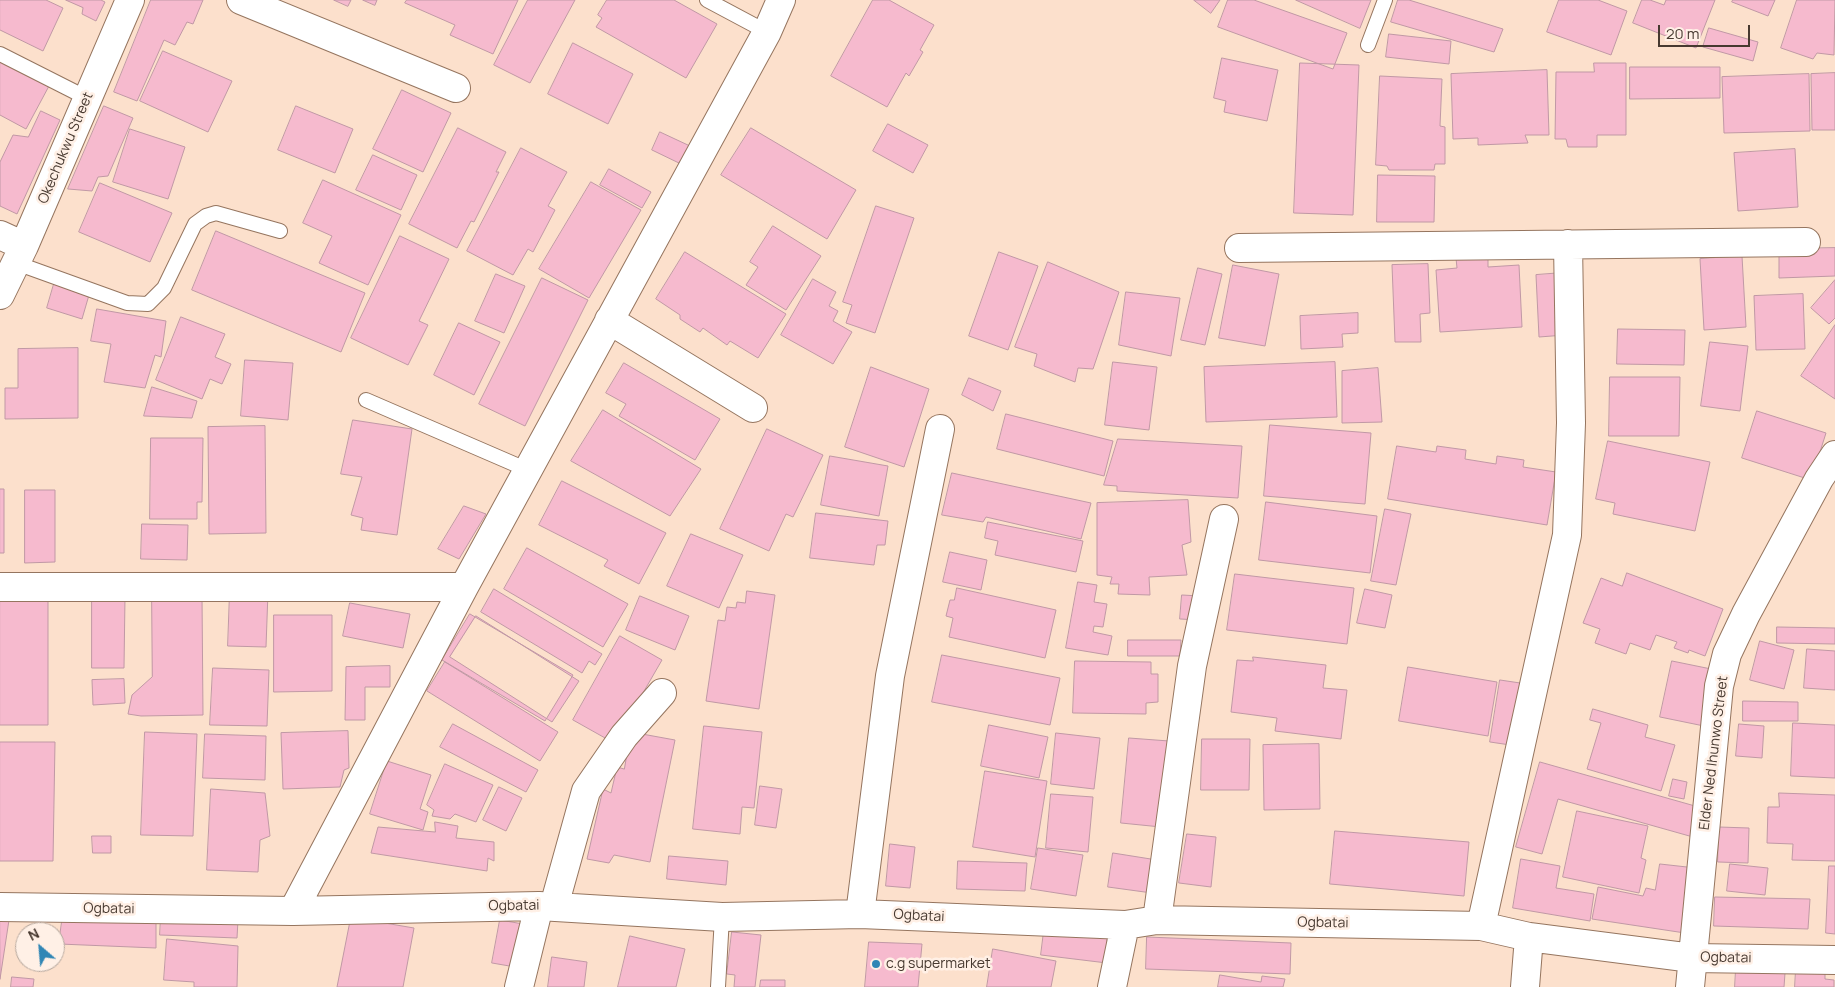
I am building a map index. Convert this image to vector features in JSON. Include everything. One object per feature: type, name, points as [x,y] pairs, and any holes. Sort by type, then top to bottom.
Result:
[{"type":"street","name":"Okechukwu Street","points":[[0,295],[20,255],[130,0]]},
{"type":"street","points":[[241,0],[456,88]]},
{"type":"street","points":[[293,911],[464,587],[767,32],[781,0]]},
{"type":"street","points":[[0,235],[20,255]]},
{"type":"street","points":[[1239,248],[1806,242]]},
{"type":"street","points":[[1481,926],[1567,535],[1571,423],[1568,244]]},
{"type":"street","points":[[609,320],[753,408]]},
{"type":"street","points":[[860,914],[890,676],[940,430]]},
{"type":"street","name":"Elder Ned Ihunwo Street","points":[[1690,987],[1718,686],[1727,654],[1777,556],[1819,479],[1835,455]]},
{"type":"street","points":[[1157,920],[1192,666],[1224,519]]},
{"type":"street","points":[[0,587],[464,587]]},
{"type":"street","points":[[519,987],[586,791],[624,736],[662,693]]},
{"type":"street","name":"Ogbatai","points":[[0,907],[293,911],[547,906],[722,917],[860,914],[1125,925],[1157,920],[1481,926],[1530,937],[1692,958],[1835,960]]},
{"type":"street","points":[[1112,987],[1125,925]]},
{"type":"street","points":[[1525,987],[1530,937]]},
{"type":"lane","points":[[707,0],[767,32]]},
{"type":"lane","points":[[1368,45],[1385,0]]},
{"type":"lane","points":[[0,54],[87,98]]},
{"type":"lane","points":[[20,255],[127,303],[148,304],[164,288],[195,224],[206,216],[216,213],[280,231]]},
{"type":"lane","points":[[366,400],[528,470]]},
{"type":"lane","points":[[718,987],[722,917]]},
{"type":"building","points":[[0,0],[46,0],[63,8],[43,51],[0,30]]},
{"type":"building","points":[[66,0],[101,0],[105,2],[96,21],[82,14],[83,8]]},
{"type":"building","points":[[151,0],[203,0],[193,24],[187,22],[175,45],[164,40],[137,101],[114,92]]},
{"type":"building","points":[[334,0],[351,0],[348,6]]},
{"type":"building","points":[[363,0],[377,0],[375,5]]},
{"type":"building","points":[[407,0],[518,0],[493,54],[450,35],[455,25],[405,3]]},
{"type":"building","points":[[528,0],[575,0],[530,83],[494,65]]},
{"type":"building","points":[[607,0],[674,0],[717,24],[686,78],[596,27],[602,18],[598,15]]},
{"type":"building","points":[[873,0],[889,0],[934,25],[920,50],[923,52],[909,76],[906,73],[887,107],[831,76]]},
{"type":"building","points":[[1194,0],[1220,0],[1211,13]]},
{"type":"building","points":[[1228,0],[1254,0],[1347,33],[1333,69],[1218,27]]},
{"type":"building","points":[[1296,0],[1371,0],[1360,28]]},
{"type":"building","points":[[1398,0],[1409,0],[1503,29],[1494,52],[1391,22]]},
{"type":"building","points":[[1559,0],[1598,0],[1627,11],[1611,55],[1547,32]]},
{"type":"building","points":[[1642,0],[1650,0],[1664,5],[1666,0],[1715,0],[1696,48],[1633,23]]},
{"type":"building","points":[[1733,0],[1775,0],[1768,16],[1732,2]]},
{"type":"building","points":[[1797,0],[1835,0],[1834,55],[1817,53],[1813,59],[1781,48]]},
{"type":"building","points":[[1709,28],[1758,42],[1753,61],[1703,47]]},
{"type":"building","points":[[1389,34],[1451,41],[1449,64],[1386,57]]},
{"type":"building","points":[[573,43],[633,74],[608,124],[548,94]]},
{"type":"building","points":[[163,51],[232,81],[208,132],[140,101]]},
{"type":"building","points":[[1222,58],[1278,70],[1267,121],[1224,112],[1226,101],[1214,98]]},
{"type":"building","points":[[0,60],[49,86],[26,129],[0,115]]},
{"type":"building","points":[[1300,63],[1359,65],[1353,215],[1294,213]]},
{"type":"building","points":[[1594,63],[1626,63],[1626,135],[1597,135],[1597,147],[1568,147],[1566,139],[1555,139],[1556,72],[1594,72]]},
{"type":"building","points":[[1630,67],[1720,67],[1720,98],[1630,99]]},
{"type":"building","points":[[1547,70],[1549,135],[1525,135],[1528,143],[1478,145],[1478,138],[1453,139],[1451,74]]},
{"type":"building","points":[[1835,73],[1835,130],[1812,130],[1811,74]]},
{"type":"building","points":[[1809,74],[1810,131],[1724,133],[1722,77]]},
{"type":"building","points":[[1380,76],[1442,79],[1440,126],[1445,127],[1445,164],[1435,164],[1434,170],[1389,170],[1387,166],[1376,165]]},
{"type":"building","points":[[402,90],[451,113],[423,172],[373,149]]},
{"type":"building","points":[[104,106],[133,118],[108,176],[98,177],[92,191],[68,189]]},
{"type":"building","points":[[296,106],[353,129],[335,173],[278,150]]},
{"type":"building","points":[[41,111],[60,120],[17,214],[0,206],[0,162],[13,135],[28,137]]},
{"type":"building","points":[[888,124],[928,145],[913,173],[873,151]]},
{"type":"building","points":[[458,128],[506,152],[496,172],[499,172],[474,222],[471,221],[457,248],[409,224]]},
{"type":"building","points":[[751,128],[856,190],[827,239],[721,175]]},
{"type":"building","points":[[130,129],[185,147],[168,199],[113,182]]},
{"type":"building","points":[[660,132],[690,146],[681,164],[652,150]]},
{"type":"building","points":[[521,148],[567,172],[548,206],[555,210],[533,252],[528,249],[513,275],[467,251]]},
{"type":"building","points":[[1795,149],[1798,207],[1738,211],[1734,153]]},
{"type":"building","points":[[373,155],[417,175],[401,210],[356,190]]},
{"type":"building","points":[[609,169],[651,192],[642,208],[600,185]]},
{"type":"building","points":[[1378,175],[1435,176],[1434,222],[1377,222]]},
{"type":"building","points":[[323,180],[401,215],[368,285],[319,263],[332,236],[303,223]]},
{"type":"building","points":[[591,182],[641,210],[589,298],[539,269]]},
{"type":"building","points":[[100,183],[172,213],[150,262],[79,232]]},
{"type":"building","points":[[876,206],[914,218],[875,333],[846,323],[852,305],[843,302]]},
{"type":"building","points":[[773,226],[821,256],[786,310],[746,285],[758,267],[750,262]]},
{"type":"building","points":[[216,231],[365,293],[341,352],[192,290]]},
{"type":"building","points":[[400,236],[449,259],[419,321],[428,325],[408,365],[351,338]]},
{"type":"building","points":[[1835,248],[1835,276],[1779,278],[1779,249]]},
{"type":"building","points":[[685,252],[786,314],[758,358],[730,341],[727,345],[703,328],[700,332],[680,319],[680,315],[656,299]]},
{"type":"building","points":[[999,252],[1038,266],[1008,350],[969,336]]},
{"type":"building","points":[[1488,256],[1488,267],[1519,265],[1522,327],[1440,332],[1436,270],[1457,268],[1456,258]]},
{"type":"building","points":[[1742,256],[1746,327],[1704,330],[1700,259]]},
{"type":"building","points":[[1048,262],[1119,292],[1093,369],[1078,368],[1075,382],[1034,366],[1037,354],[1015,347]]},
{"type":"building","points":[[1428,264],[1430,313],[1420,314],[1421,342],[1395,342],[1392,265]]},
{"type":"building","points":[[1233,265],[1279,274],[1265,346],[1219,338]]},
{"type":"building","points":[[1198,268],[1222,274],[1205,345],[1181,340]]},
{"type":"building","points":[[1562,273],[1565,335],[1539,337],[1536,275]]},
{"type":"building","points":[[496,274],[525,286],[504,333],[475,321]]},
{"type":"building","points":[[542,278],[588,300],[525,426],[479,404]]},
{"type":"building","points":[[813,279],[836,292],[829,306],[838,311],[833,321],[852,332],[833,364],[781,335]]},
{"type":"building","points":[[1835,280],[1835,318],[1829,324],[1811,308]]},
{"type":"building","points":[[54,284],[89,295],[82,319],[47,308]]},
{"type":"building","points":[[1126,292],[1180,298],[1171,356],[1119,345]]},
{"type":"building","points":[[1803,294],[1805,349],[1756,350],[1754,296]]},
{"type":"building","points":[[97,309],[166,321],[161,357],[155,355],[145,388],[104,382],[111,344],[91,341]]},
{"type":"building","points":[[1358,313],[1358,333],[1342,334],[1343,347],[1301,349],[1300,316]]},
{"type":"building","points":[[181,317],[225,334],[215,357],[231,364],[222,384],[210,379],[202,399],[156,380]]},
{"type":"building","points":[[459,323],[500,342],[474,395],[434,375]]},
{"type":"building","points":[[1835,325],[1835,399],[1801,376]]},
{"type":"building","points":[[1618,329],[1685,330],[1684,365],[1617,364]]},
{"type":"building","points":[[1710,342],[1748,346],[1740,411],[1701,406]]},
{"type":"building","points":[[78,348],[78,418],[5,419],[5,388],[18,388],[18,349]]},
{"type":"building","points":[[245,360],[293,363],[288,420],[241,416]]},
{"type":"building","points":[[1113,362],[1157,367],[1149,430],[1105,425]]},
{"type":"building","points":[[1335,362],[1337,417],[1206,422],[1204,367]]},
{"type":"building","points":[[624,363],[720,419],[695,460],[619,416],[626,404],[606,393]]},
{"type":"building","points":[[871,367],[929,389],[904,467],[845,447]]},
{"type":"building","points":[[1378,368],[1382,422],[1342,423],[1342,371]]},
{"type":"building","points":[[1610,377],[1680,377],[1679,436],[1609,436]]},
{"type":"building","points":[[969,378],[1001,391],[993,411],[962,395]]},
{"type":"building","points":[[152,387],[197,401],[192,418],[144,416]]},
{"type":"building","points":[[603,410],[701,469],[670,516],[571,461]]},
{"type":"building","points":[[1757,411],[1826,433],[1811,480],[1742,458]]},
{"type":"building","points":[[1006,414],[1113,441],[1104,476],[997,449]]},
{"type":"building","points":[[353,420],[412,429],[397,535],[361,530],[363,518],[351,515],[362,477],[341,474]]},
{"type":"building","points":[[1270,425],[1371,433],[1365,504],[1264,496]]},
{"type":"building","points":[[265,426],[266,533],[209,534],[208,427]]},
{"type":"building","points":[[767,429],[823,455],[793,517],[786,514],[769,551],[720,529]]},
{"type":"building","points":[[151,438],[203,438],[202,502],[197,502],[197,519],[150,519]]},
{"type":"building","points":[[1118,439],[1242,446],[1238,498],[1117,491],[1117,486],[1104,485]]},
{"type":"building","points":[[1608,441],[1710,462],[1695,531],[1613,514],[1615,503],[1596,499]]},
{"type":"building","points":[[1397,446],[1436,452],[1437,446],[1466,450],[1465,459],[1496,464],[1497,456],[1524,460],[1523,467],[1556,472],[1547,525],[1388,499]]},
{"type":"building","points":[[830,456],[888,466],[879,516],[821,505]]},
{"type":"building","points":[[952,473],[1091,503],[1081,539],[986,517],[983,522],[942,515]]},
{"type":"building","points":[[562,481],[666,533],[639,584],[604,566],[608,560],[539,525]]},
{"type":"building","points":[[0,489],[4,489],[4,553],[0,553]]},
{"type":"building","points":[[25,490],[55,490],[55,562],[25,563]]},
{"type":"building","points":[[1188,500],[1191,542],[1182,545],[1187,575],[1149,577],[1150,595],[1118,594],[1119,584],[1110,584],[1112,577],[1097,575],[1097,503]]},
{"type":"building","points":[[1266,502],[1377,516],[1370,573],[1259,560]]},
{"type":"building","points":[[464,506],[486,514],[459,559],[438,549]]},
{"type":"building","points":[[1385,509],[1411,514],[1396,585],[1371,581]]},
{"type":"building","points":[[816,513],[888,521],[885,545],[877,545],[874,565],[810,558]]},
{"type":"building","points":[[988,522],[1083,541],[1076,572],[995,555],[998,541],[985,538]]},
{"type":"building","points":[[142,524],[188,525],[187,560],[141,559]]},
{"type":"building","points":[[691,534],[743,555],[719,608],[667,586]]},
{"type":"building","points":[[527,548],[628,604],[603,647],[504,589]]},
{"type":"building","points":[[950,552],[987,560],[981,590],[943,582]]},
{"type":"building","points":[[1627,573],[1723,609],[1705,656],[1689,650],[1688,653],[1674,648],[1677,642],[1656,635],[1650,650],[1630,643],[1626,654],[1595,643],[1600,629],[1583,623],[1601,578],[1622,586]]},
{"type":"building","points":[[1235,574],[1354,588],[1347,644],[1227,630]]},
{"type":"building","points":[[1078,582],[1097,585],[1094,602],[1107,604],[1103,627],[1094,626],[1093,632],[1112,636],[1108,655],[1066,648]]},
{"type":"building","points":[[957,588],[1056,610],[1045,658],[949,637],[953,618],[946,616],[950,600],[954,600]]},
{"type":"building","points":[[494,589],[602,654],[595,665],[589,661],[582,673],[481,612]]},
{"type":"building","points":[[1365,589],[1392,595],[1385,628],[1357,623]]},
{"type":"building","points":[[230,591],[268,592],[266,647],[228,646]]},
{"type":"building","points":[[747,591],[775,595],[759,709],[706,701],[718,620],[725,621],[727,607],[736,608],[737,602],[745,603]]},
{"type":"building","points":[[1182,595],[1200,596],[1199,620],[1180,619]]},
{"type":"building","points":[[152,596],[202,596],[203,715],[141,716],[128,714],[132,695],[152,677]]},
{"type":"building","points":[[640,596],[689,616],[675,650],[626,630]]},
{"type":"building","points":[[92,597],[125,597],[124,668],[92,668]]},
{"type":"building","points":[[0,599],[48,599],[48,725],[0,725]]},
{"type":"building","points":[[350,603],[410,614],[403,648],[343,636]]},
{"type":"building","points":[[470,614],[573,675],[545,721],[442,660]]},
{"type":"building","points":[[274,615],[332,615],[332,691],[274,692]]},
{"type":"building","points":[[476,616],[579,681],[552,722],[450,657]]},
{"type":"building","points":[[1777,627],[1835,628],[1835,644],[1777,643]]},
{"type":"building","points":[[620,636],[662,660],[614,743],[573,720]]},
{"type":"building","points":[[1128,640],[1181,640],[1180,656],[1128,656]]},
{"type":"building","points":[[1760,641],[1794,650],[1784,689],[1750,680]]},
{"type":"building","points":[[1807,649],[1835,651],[1835,690],[1804,688]]},
{"type":"building","points":[[942,655],[1060,678],[1050,725],[932,702]]},
{"type":"building","points":[[1253,657],[1326,665],[1323,688],[1347,690],[1341,739],[1275,731],[1277,718],[1231,712],[1237,660],[1253,661]]},
{"type":"building","points":[[1075,661],[1151,662],[1151,674],[1158,674],[1158,702],[1146,703],[1146,714],[1073,713]]},
{"type":"building","points":[[1672,661],[1716,670],[1704,726],[1660,717]]},
{"type":"building","points":[[445,662],[558,732],[540,761],[427,691]]},
{"type":"building","points":[[390,666],[390,687],[365,687],[365,720],[345,720],[346,667]]},
{"type":"building","points":[[1408,667],[1497,682],[1488,736],[1399,721]]},
{"type":"building","points":[[213,668],[269,670],[267,726],[210,725]]},
{"type":"building","points":[[124,679],[125,703],[93,705],[92,680]]},
{"type":"building","points":[[1500,680],[1527,684],[1517,746],[1490,742]]},
{"type":"building","points":[[1743,701],[1798,702],[1798,721],[1743,721]]},
{"type":"building","points":[[1593,709],[1648,725],[1645,737],[1675,745],[1661,791],[1587,769],[1601,723],[1590,720]]},
{"type":"building","points":[[1793,723],[1835,725],[1835,778],[1791,776]]},
{"type":"building","points":[[453,724],[538,770],[526,792],[440,747]]},
{"type":"building","points":[[1739,724],[1764,726],[1762,758],[1736,756]]},
{"type":"building","points":[[989,725],[1048,737],[1039,778],[981,766]]},
{"type":"building","points":[[704,726],[762,732],[754,808],[742,807],[740,834],[693,829]]},
{"type":"building","points":[[348,731],[349,768],[344,770],[340,787],[283,789],[281,733]]},
{"type":"building","points":[[145,732],[197,734],[193,836],[141,835]]},
{"type":"building","points":[[631,732],[675,740],[650,862],[614,855],[609,863],[587,859],[603,789],[611,793],[617,767],[624,769]]},
{"type":"building","points":[[1056,733],[1100,738],[1094,789],[1051,784]]},
{"type":"building","points":[[205,734],[266,736],[265,780],[203,778]]},
{"type":"building","points":[[1129,738],[1169,741],[1161,827],[1121,823]]},
{"type":"building","points":[[1202,739],[1250,739],[1249,790],[1201,790]]},
{"type":"building","points":[[0,742],[55,742],[53,861],[0,861]]},
{"type":"building","points":[[1319,744],[1320,809],[1264,810],[1263,745]]},
{"type":"building","points":[[387,761],[431,775],[420,809],[428,812],[423,830],[370,814]]},
{"type":"building","points":[[1540,762],[1702,808],[1693,837],[1558,799],[1542,854],[1516,847]]},
{"type":"building","points":[[445,764],[493,785],[476,822],[455,814],[450,819],[432,816],[434,810],[427,805]]},
{"type":"building","points":[[985,771],[1047,781],[1035,857],[973,847]]},
{"type":"building","points":[[1673,779],[1687,782],[1684,799],[1669,796]]},
{"type":"building","points":[[760,786],[782,789],[776,828],[755,825]]},
{"type":"building","points":[[499,787],[522,798],[506,831],[483,820]]},
{"type":"building","points":[[211,789],[265,793],[270,836],[260,840],[258,872],[207,870]]},
{"type":"building","points":[[1779,793],[1835,795],[1835,861],[1792,860],[1793,844],[1767,843],[1768,807],[1779,807]]},
{"type":"building","points":[[1051,794],[1093,797],[1088,852],[1046,848]]},
{"type":"building","points":[[1577,811],[1648,826],[1641,858],[1646,860],[1639,893],[1563,877]]},
{"type":"building","points":[[435,822],[458,826],[456,838],[494,842],[494,861],[488,858],[487,871],[371,853],[378,827],[435,832]]},
{"type":"building","points":[[1719,827],[1749,828],[1748,863],[1718,862]]},
{"type":"building","points":[[1335,831],[1469,842],[1464,896],[1330,884]]},
{"type":"building","points":[[1187,834],[1216,837],[1211,887],[1179,883]]},
{"type":"building","points":[[92,836],[111,836],[111,853],[93,853]]},
{"type":"building","points":[[890,844],[915,847],[910,888],[886,886]]},
{"type":"building","points":[[1038,848],[1083,855],[1076,896],[1031,889]]},
{"type":"building","points":[[1113,853],[1157,860],[1152,893],[1108,887]]},
{"type":"building","points":[[669,856],[728,861],[726,885],[667,879]]},
{"type":"building","points":[[1521,859],[1560,866],[1556,888],[1594,894],[1590,921],[1513,908]]},
{"type":"building","points":[[958,861],[1027,863],[1025,891],[957,889]]},
{"type":"building","points":[[1660,864],[1696,868],[1685,933],[1592,919],[1598,887],[1643,896],[1646,888],[1655,890]]},
{"type":"building","points":[[1730,864],[1768,868],[1765,895],[1727,891]]},
{"type":"building","points":[[1829,866],[1835,866],[1835,934],[1826,933]]},
{"type":"building","points":[[1715,897],[1810,899],[1808,929],[1714,926]]},
{"type":"building","points":[[63,914],[156,918],[156,948],[65,944],[65,922],[62,922]]},
{"type":"building","points":[[161,916],[238,920],[237,938],[160,935]]},
{"type":"building","points":[[361,919],[414,928],[403,987],[337,987],[350,921]]},
{"type":"building","points":[[0,920],[9,920],[0,979]]},
{"type":"building","points":[[500,920],[529,925],[521,968],[492,963]]},
{"type":"building","points":[[1044,931],[1107,936],[1107,963],[1041,955]]},
{"type":"building","points":[[732,932],[761,935],[755,987],[734,987],[735,975],[727,974]]},
{"type":"building","points":[[630,936],[685,949],[676,987],[618,987]]},
{"type":"building","points":[[1147,937],[1291,943],[1290,974],[1146,969]]},
{"type":"building","points":[[167,939],[238,946],[237,987],[194,987],[194,982],[164,980]]},
{"type":"building","points":[[869,942],[922,944],[918,987],[865,987]]},
{"type":"building","points":[[993,949],[1056,961],[1051,987],[987,987]]},
{"type":"building","points":[[552,957],[587,962],[584,987],[548,987]]},
{"type":"building","points":[[1736,969],[1785,973],[1784,987],[1735,987]]},
{"type":"building","points":[[1796,969],[1825,971],[1825,979],[1834,980],[1834,987],[1795,987]]},
{"type":"building","points":[[1220,975],[1261,982],[1262,976],[1285,979],[1283,987],[1218,987]]},
{"type":"building","points":[[12,977],[34,979],[33,987],[11,987]]},
{"type":"building","points":[[761,980],[785,980],[785,987],[760,987]]},
{"type":"place","name":"c.g supermarket","points":[[876,964]]}]
